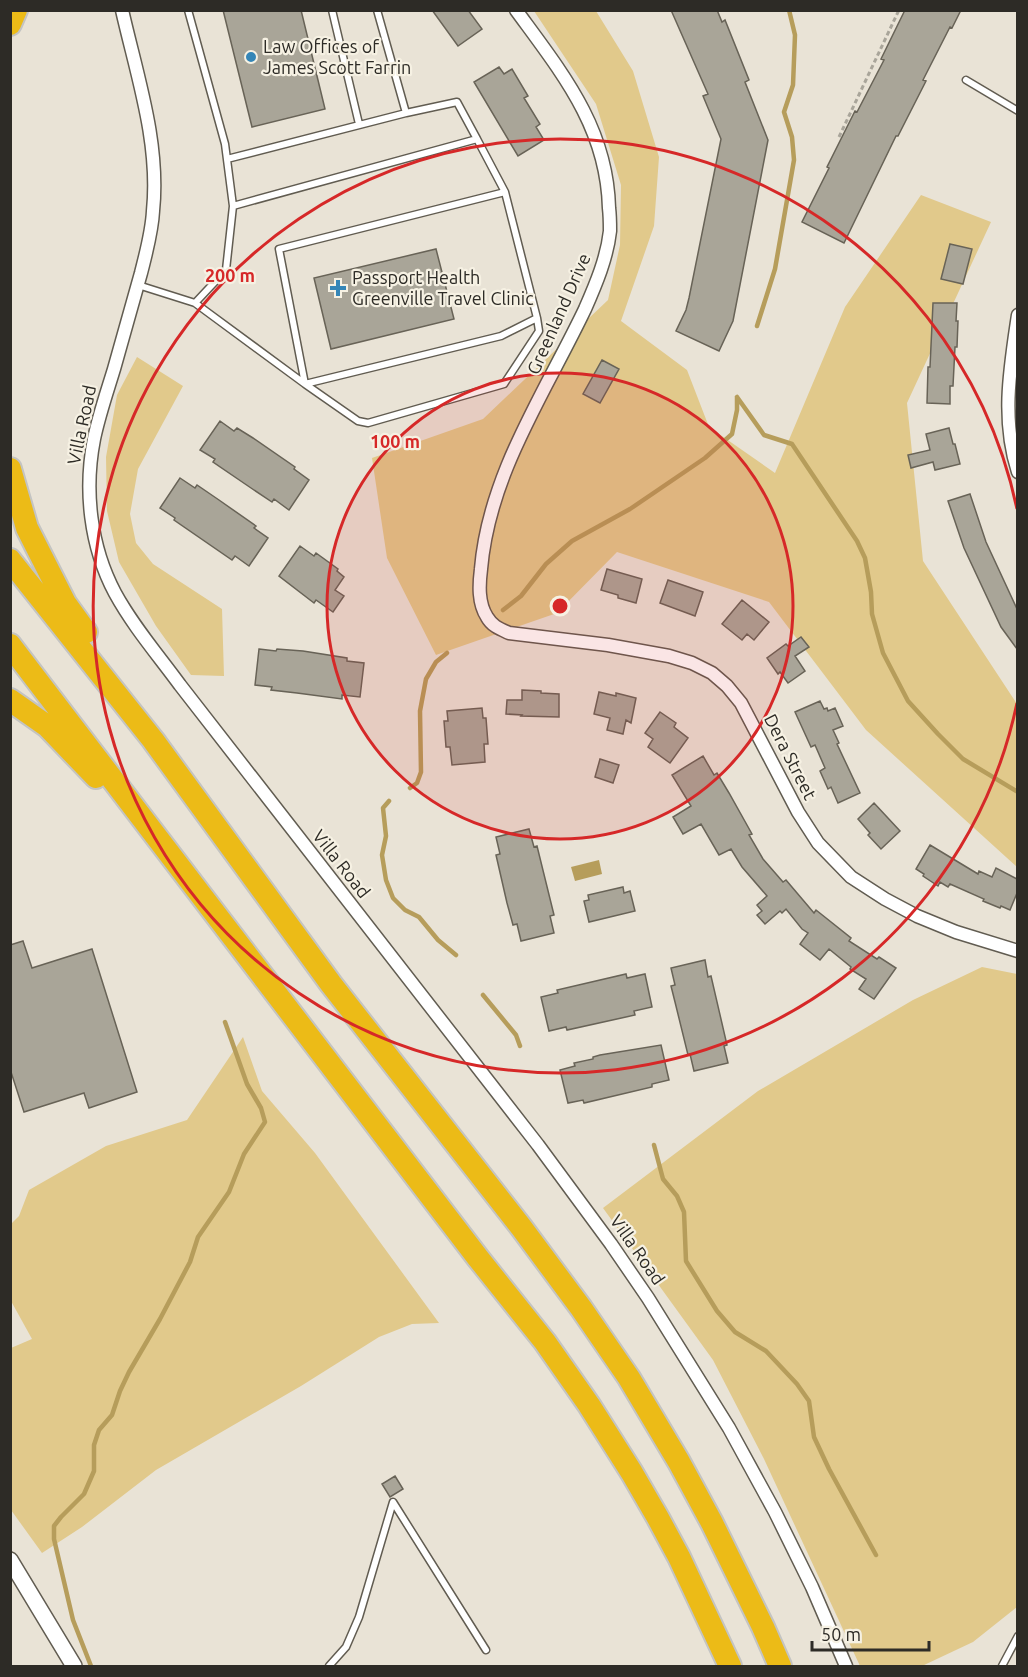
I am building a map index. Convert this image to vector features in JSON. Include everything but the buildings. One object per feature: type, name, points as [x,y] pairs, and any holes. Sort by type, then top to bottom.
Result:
[{"type":"highway","points":[[10,24],[16,10]]},
{"type":"highway","points":[[10,469],[27,528],[65,603],[153,740]]},
{"type":"highway","points":[[10,560],[153,740],[331,984],[521,1227],[593,1326],[629,1378],[685,1472],[712,1523],[780,1666]]},
{"type":"highway","points":[[10,645],[545,1342],[632,1473],[658,1518],[679,1557],[730,1666]]},
{"type":"highway","points":[[10,700],[47,726],[181,868]]},
{"type":"street","name":"Villa Road","points":[[122,10],[148,122],[154,182],[153,211],[148,243],[94,439],[89,489],[90,512],[95,540],[105,570],[131,618],[180,685],[523,1126],[611,1244],[648,1298],[729,1428],[775,1512],[812,1587],[846,1666]]},
{"type":"street","name":"Greenland Drive","points":[[509,633],[488,620],[481,607],[479,584],[488,525],[496,495],[511,456],[597,281],[610,230],[609,195],[604,162],[594,130],[577,97],[516,10]]},
{"type":"street","points":[[1017,315],[1008,378],[1007,418],[1017,472]]},
{"type":"street","name":"Dera Street","points":[[509,633],[608,645],[669,656],[692,663],[711,673],[727,686],[741,703],[798,812],[818,843],[851,877],[917,916],[956,932],[1017,951]]},
{"type":"street","points":[[10,1560],[74,1666]]},
{"type":"lane","points":[[188,10],[225,144],[233,206],[226,270],[195,303]]},
{"type":"lane","points":[[332,10],[359,124]]},
{"type":"lane","points":[[377,10],[406,113]]},
{"type":"lane","points":[[966,80],[1017,111]]},
{"type":"lane","points":[[138,284],[195,303],[358,421],[368,423],[504,384],[539,331],[505,192],[457,102],[359,124],[227,159]]},
{"type":"lane","points":[[233,206],[477,139]]},
{"type":"lane","points":[[305,384],[279,249],[505,192]]},
{"type":"lane","points":[[305,384],[501,336],[537,318]]},
{"type":"lane","points":[[329,1666],[346,1647],[359,1617],[393,1502],[486,1650]]},
{"type":"lane","points":[[1002,1666],[1017,1636]]},
{"type":"path","points":[[839,137],[899,10]]},
{"type":"shaded area","points":[[534,11],[596,11],[633,71],[659,157],[654,226],[621,321],[687,370],[709,427],[775,473],[845,307],[921,195],[991,222],[907,403],[923,561],[1017,704],[1017,867],[866,730],[769,602],[617,552],[557,613],[436,655],[387,558],[372,458],[483,419],[608,300],[620,245],[621,185],[596,104]]},
{"type":"shaded area","points":[[137,357],[183,386],[138,469],[130,514],[136,543],[153,564],[222,609],[224,676],[191,675],[156,626],[119,562],[107,511],[106,457],[117,395]]},
{"type":"shaded area","points":[[599,860],[602,874],[575,881],[571,867]]},
{"type":"shaded area","points":[[982,967],[1017,974],[1017,1607],[973,1642],[922,1666],[860,1666],[764,1459],[713,1360],[603,1208],[758,1091],[913,1000]]},
{"type":"shaded area","points":[[243,1037],[262,1091],[315,1153],[439,1323],[412,1324],[379,1337],[301,1386],[156,1470],[82,1527],[42,1553],[11,1510],[11,1348],[32,1339],[11,1301],[11,1224],[19,1216],[29,1190],[106,1146],[187,1120]]},
{"type":"waterway","points":[[757,326],[775,269],[794,160],[792,137],[784,112],[793,85],[795,35],[789,10]]},
{"type":"waterway","points":[[737,397],[764,435],[792,444],[857,541],[865,558],[872,614],[883,653],[908,701],[963,759],[1018,792]]},
{"type":"waterway","points":[[503,610],[521,596],[546,564],[572,541],[630,509],[705,458],[732,434],[737,397]]},
{"type":"waterway","points":[[410,788],[417,783],[421,772],[420,711],[426,679],[436,662],[447,653]]},
{"type":"waterway","points":[[389,801],[383,808],[386,836],[382,855],[386,880],[393,898],[405,910],[419,917],[438,940],[456,955]]},
{"type":"waterway","points":[[483,995],[516,1035],[520,1046]]},
{"type":"waterway","points":[[91,1666],[73,1620],[54,1539],[54,1526],[84,1494],[94,1471],[94,1445],[99,1430],[112,1415],[129,1372],[190,1262],[198,1237],[229,1192],[244,1154],[265,1122],[261,1108],[247,1084],[225,1022]]},
{"type":"waterway","points":[[654,1145],[663,1179],[677,1196],[684,1212],[686,1261],[717,1311],[735,1332],[766,1351],[797,1384],[809,1401],[814,1437],[876,1555]]},
{"type":"place","name":"Law Offices of James Scott Farrin","points":[[251,57]]},
{"type":"place","name":"Passport Health Greenville Travel Clinic","points":[[338,288]]}]
